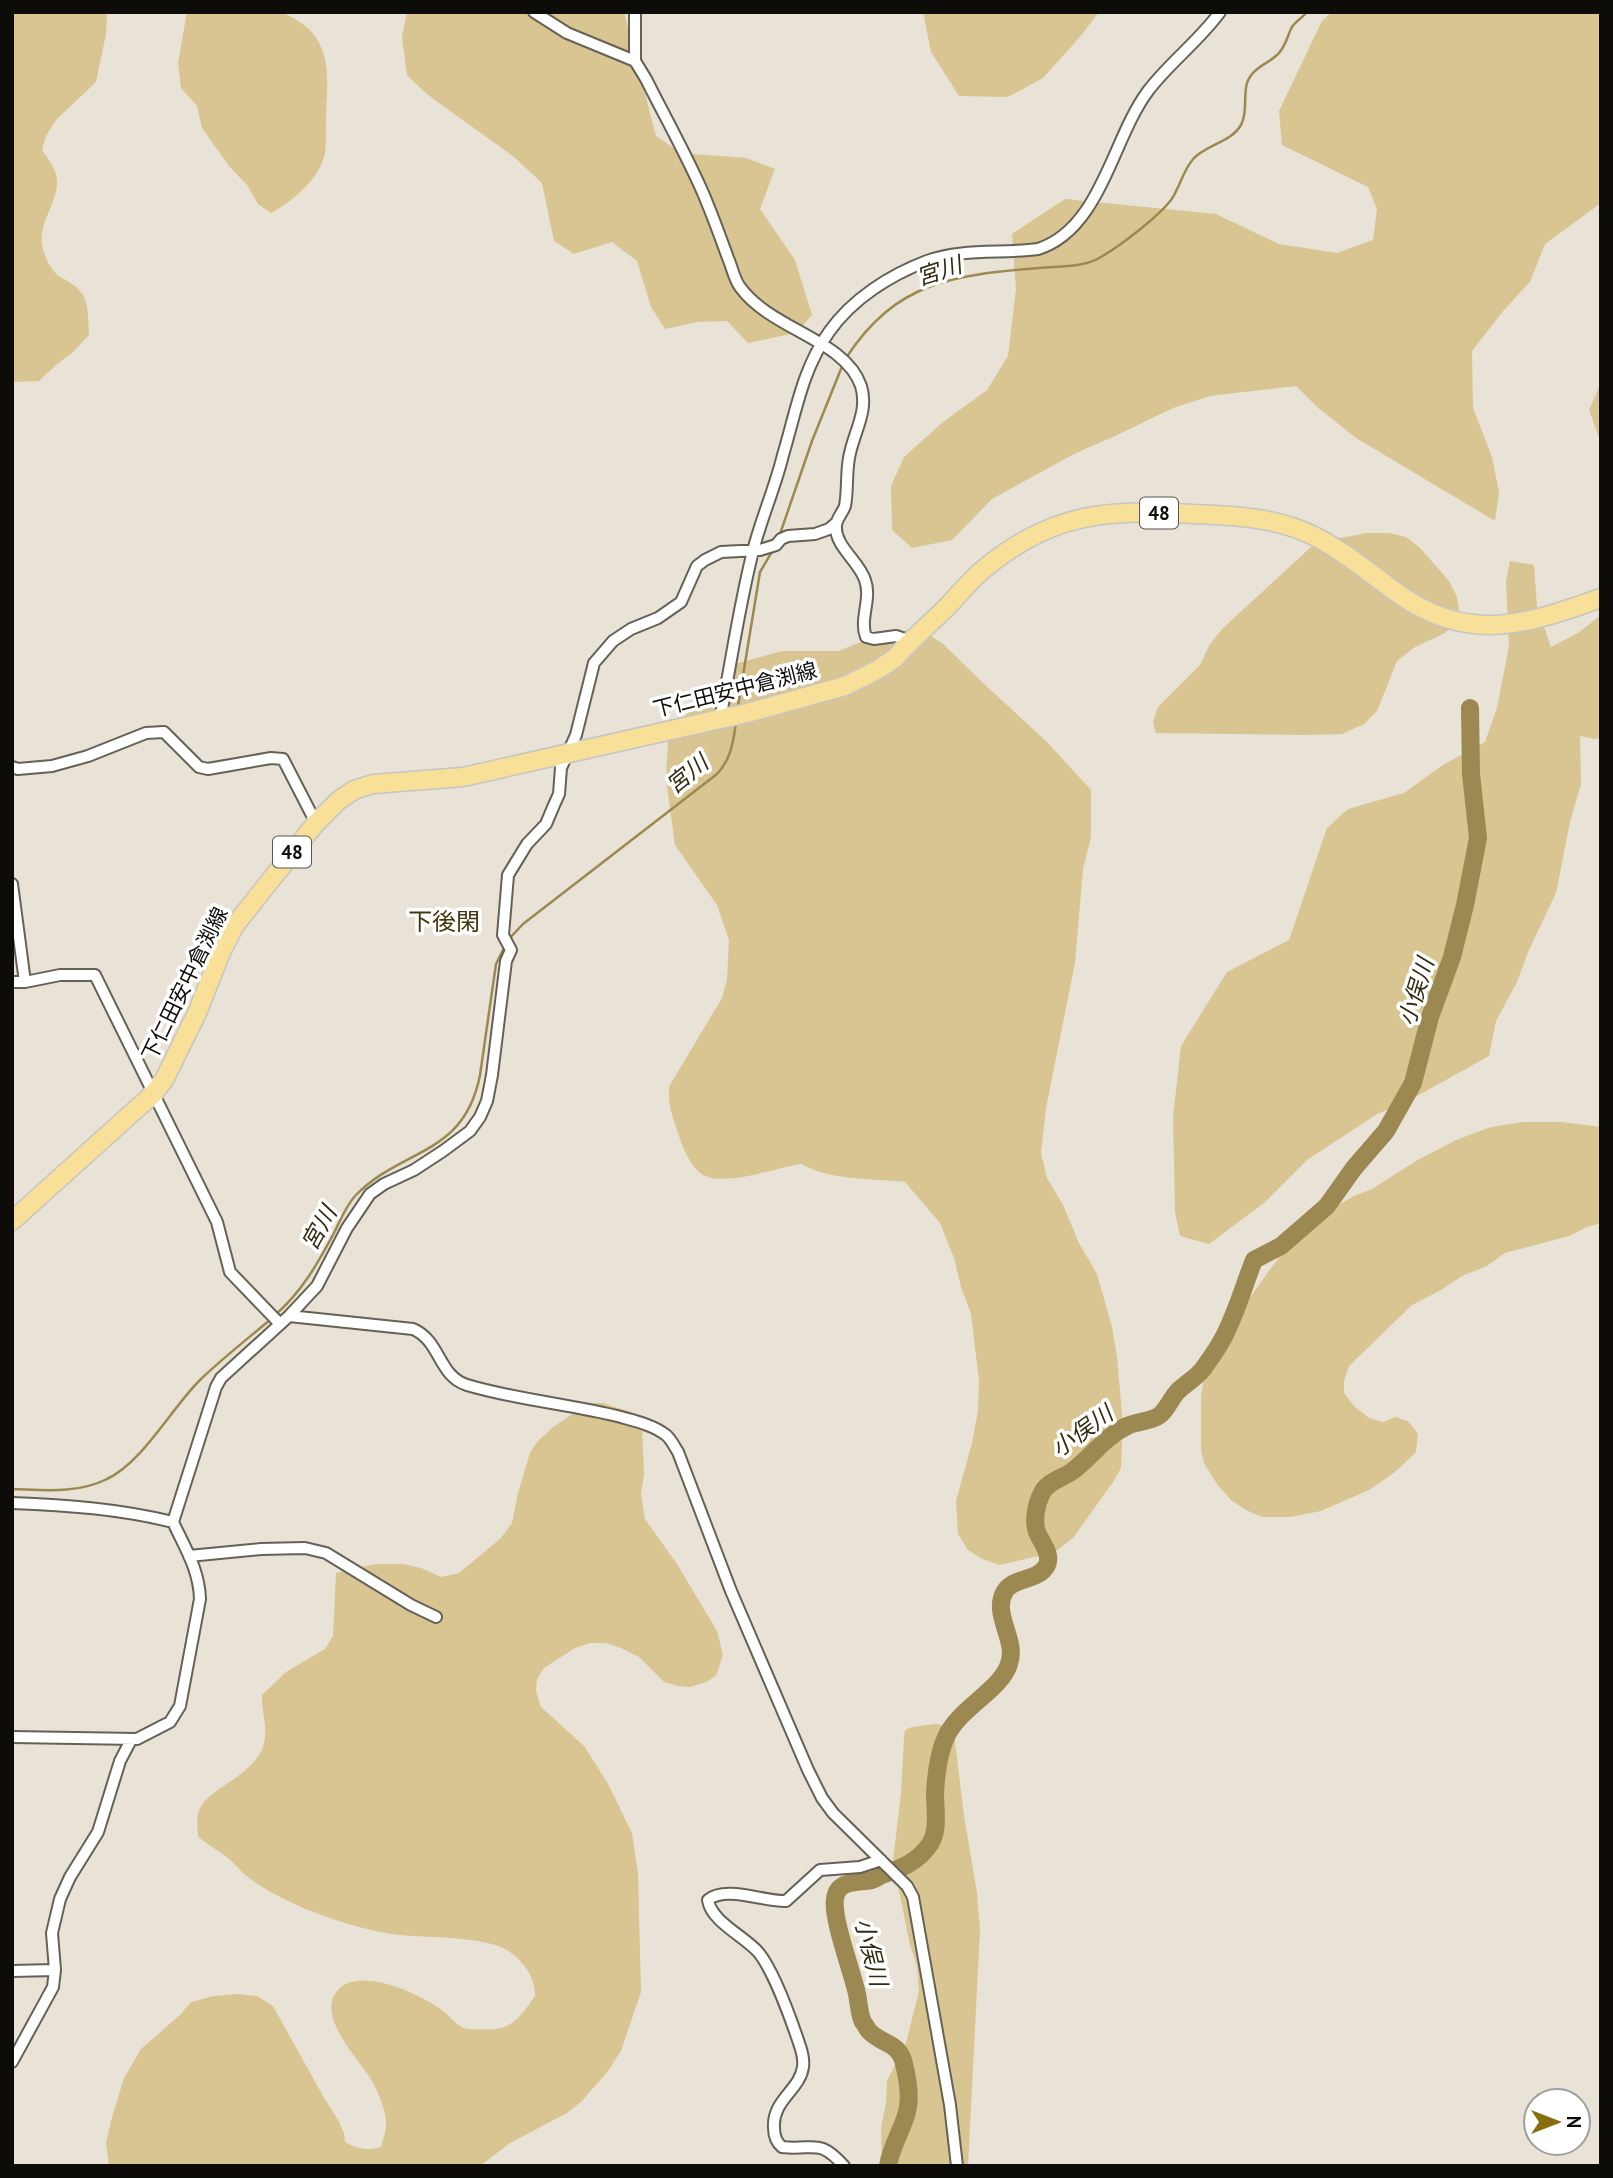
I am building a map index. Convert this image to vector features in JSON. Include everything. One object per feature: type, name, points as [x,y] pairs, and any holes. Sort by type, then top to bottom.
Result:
[{"type":"main road","name":"下仁田安中倉渕線","points":[[14,1215],[153,1094],[163,1080],[197,1013],[235,925],[316,823],[338,801],[354,790],[373,784],[463,777],[747,713],[862,679],[895,658],[984,569],[1015,547],[1066,522],[1107,514],[1178,513],[1249,517],[1289,526],[1332,547],[1402,597],[1426,610],[1460,621],[1513,625],[1601,598]]},
{"type":"street","points":[[534,12],[567,33],[635,61]]},
{"type":"street","points":[[12,1737],[131,1740],[170,1722],[180,1706],[200,1599],[195,1567],[173,1522],[221,1378],[317,1286],[358,1210],[370,1194],[443,1151],[470,1131],[480,1117],[492,1075],[506,961],[511,950],[503,935],[508,875],[527,844],[546,824],[559,793],[561,768],[576,735],[594,663],[613,641],[631,629],[658,618],[681,602],[696,566],[705,560],[721,552],[756,551],[776,545],[788,536],[814,534],[829,529],[845,508],[848,459],[864,408],[857,375],[826,346],[776,319],[739,286],[702,193],[635,61],[635,12]]},
{"type":"street","points":[[724,718],[756,551],[803,382],[842,316],[869,293],[919,264],[953,254],[1038,249],[1062,237],[1088,208],[1129,121],[1147,93],[1220,12]]},
{"type":"street","points":[[836,523],[839,541],[862,572],[868,587],[863,629],[866,637],[874,639],[896,636],[911,641]]},
{"type":"street","points":[[12,767],[18,769],[52,766],[88,756],[146,733],[164,732],[199,767],[208,769],[271,758],[283,759],[316,823]]},
{"type":"street","points":[[12,884],[25,982]]},
{"type":"street","points":[[12,982],[60,975],[95,975],[217,1222],[230,1272],[262,1306],[284,1320],[413,1329],[425,1334],[445,1369],[464,1385],[597,1411],[659,1430],[668,1437],[678,1452],[731,1591],[822,1798],[833,1813],[907,1886],[913,1897],[950,2105],[957,2166]]},
{"type":"street","points":[[12,1503],[88,1507],[141,1514],[173,1522]]},
{"type":"street","points":[[189,1556],[294,1548],[326,1553],[411,1605],[436,1617]]},
{"type":"street","points":[[12,2062],[53,1987],[55,1970],[52,1933],[60,1899],[70,1877],[98,1832],[108,1807],[120,1761],[131,1740]]},
{"type":"street","points":[[844,2166],[825,2148],[782,2147],[776,2141],[775,2116],[803,2069],[802,2050],[760,1954],[723,1924],[708,1905],[708,1900],[720,1895],[738,1895],[786,1901],[820,1870],[860,1867],[881,1860]]},
{"type":"street","points":[[12,1971],[55,1970]]},
{"type":"shaded area","points":[[12,12],[107,13],[106,34],[96,82],[56,120],[46,136],[42,150],[53,166],[57,178],[55,197],[42,233],[43,247],[53,270],[82,293],[88,310],[89,335],[39,381],[12,382]]},
{"type":"shaded area","points":[[187,12],[283,13],[310,30],[324,54],[327,81],[325,155],[317,173],[306,187],[271,213],[258,204],[247,185],[229,166],[202,128],[197,106],[181,88],[178,63]]},
{"type":"shaded area","points":[[407,12],[624,12],[656,136],[681,153],[746,158],[775,169],[760,209],[795,260],[812,315],[796,333],[748,343],[727,321],[698,322],[665,329],[651,307],[637,261],[612,242],[574,254],[554,241],[542,183],[514,157],[428,95],[407,75],[402,37]]},
{"type":"shaded area","points":[[923,12],[1099,12],[1043,78],[1008,97],[959,96],[931,52]]},
{"type":"shaded area","points":[[1332,12],[1601,12],[1601,203],[1545,244],[1530,282],[1472,351],[1473,408],[1492,457],[1499,492],[1495,521],[1356,438],[1317,407],[1296,386],[1210,396],[1173,408],[1076,453],[992,499],[952,540],[912,548],[892,530],[891,486],[904,457],[943,422],[987,390],[1008,356],[1016,289],[1012,234],[1065,199],[1216,214],[1279,244],[1337,253],[1373,240],[1377,209],[1368,187],[1282,145],[1279,111],[1322,21]]},
{"type":"shaded area","points":[[1601,383],[1601,443],[1589,410]]},
{"type":"shaded area","points":[[1367,533],[1389,533],[1406,537],[1420,548],[1449,581],[1457,597],[1459,609],[1453,625],[1445,633],[1415,647],[1397,661],[1377,711],[1364,724],[1342,734],[1156,733],[1153,722],[1158,707],[1200,665],[1210,644],[1223,628],[1310,548],[1329,540]]},
{"type":"shaded area","points":[[1510,561],[1534,565],[1537,607],[1551,647],[1578,633],[1601,615],[1601,738],[1580,736],[1581,784],[1570,822],[1556,893],[1517,982],[1496,1021],[1489,1056],[1408,1101],[1377,1114],[1307,1160],[1264,1203],[1209,1244],[1180,1236],[1175,1212],[1173,1117],[1181,1046],[1227,972],[1289,940],[1327,828],[1348,809],[1404,793],[1443,765],[1485,742],[1497,708],[1509,646],[1506,581]]},
{"type":"shaded area","points":[[900,631],[926,633],[942,643],[1047,742],[1091,790],[1091,837],[1083,869],[1075,963],[1046,1108],[1041,1153],[1047,1178],[1097,1274],[1112,1327],[1122,1414],[1121,1468],[1073,1538],[1055,1552],[1000,1565],[982,1559],[968,1550],[958,1534],[956,1501],[972,1443],[978,1411],[979,1381],[971,1314],[940,1223],[905,1182],[838,1176],[801,1164],[749,1176],[720,1179],[708,1177],[695,1168],[686,1154],[669,1103],[670,1085],[722,998],[727,979],[729,940],[717,905],[675,845],[666,778],[668,742],[675,727],[732,665],[782,651],[839,651],[878,635]]},
{"type":"shaded area","points":[[1523,1122],[1561,1122],[1601,1127],[1601,1223],[1569,1236],[1505,1253],[1487,1266],[1462,1276],[1412,1305],[1349,1366],[1344,1381],[1344,1393],[1354,1406],[1369,1418],[1383,1422],[1395,1417],[1408,1421],[1418,1434],[1416,1452],[1395,1472],[1369,1490],[1321,1511],[1290,1517],[1262,1517],[1231,1500],[1204,1463],[1201,1450],[1201,1396],[1205,1372],[1228,1328],[1271,1268],[1293,1240],[1335,1207],[1372,1189],[1456,1140],[1491,1127]]},
{"type":"shaded area","points":[[589,1403],[603,1403],[631,1412],[642,1427],[644,1474],[641,1494],[645,1519],[677,1564],[717,1631],[723,1655],[716,1676],[690,1687],[678,1686],[664,1682],[639,1657],[621,1648],[606,1643],[590,1643],[575,1648],[544,1668],[537,1679],[536,1691],[541,1707],[584,1746],[607,1782],[632,1833],[638,1873],[641,1992],[621,2051],[582,2101],[567,2113],[510,2143],[480,2166],[109,2166],[106,2143],[124,2078],[141,2049],[191,2002],[238,1994],[257,1996],[273,2006],[338,2120],[345,2142],[367,2149],[381,2147],[386,2127],[385,2116],[372,2081],[334,2023],[331,2010],[333,1998],[340,1988],[362,1981],[390,1985],[429,2002],[466,2029],[506,2026],[524,2011],[535,1996],[530,1975],[522,1963],[505,1949],[468,1940],[381,1932],[339,1921],[276,1895],[243,1873],[198,1836],[197,1819],[208,1798],[247,1769],[262,1749],[265,1729],[262,1695],[286,1672],[325,1649],[333,1636],[336,1573],[375,1564],[403,1564],[441,1577],[459,1573],[501,1538],[512,1523],[530,1453],[537,1442],[553,1427]]},
{"type":"shaded area","points":[[936,1724],[947,1726],[954,1733],[980,1930],[968,2166],[882,2166],[881,2128],[887,2081],[906,2043],[919,1991],[917,1967],[893,1861],[904,1737],[905,1730],[912,1727]]},
{"type":"waterway","name":"宮川","points":[[846,358],[865,332],[885,312],[929,287],[980,274],[1087,263],[1128,239],[1171,200],[1194,158],[1237,131],[1244,115],[1249,78],[1280,52],[1292,27],[1307,12]]},
{"type":"waterway","name":"宮川","points":[[780,534],[812,441],[843,364]]},
{"type":"waterway","name":"宮川","points":[[738,706],[760,572],[773,550]]},
{"type":"waterway","name":"小俣川","points":[[888,2166],[908,2106],[906,2072],[897,2050],[868,2030],[862,2019],[836,1919],[837,1893],[844,1885],[873,1880],[909,1864],[933,1839],[936,1826],[937,1772],[946,1737],[960,1717],[998,1682],[1009,1664],[1010,1646],[1001,1609],[1005,1591],[1009,1586],[1038,1574],[1047,1565],[1047,1552],[1035,1523],[1037,1507],[1044,1489],[1074,1470],[1119,1430],[1160,1415],[1177,1392],[1200,1372],[1227,1331],[1254,1260],[1281,1246],[1327,1206],[1354,1168],[1386,1131],[1413,1083],[1430,1017],[1452,957],[1478,838],[1471,774],[1470,708]]},
{"type":"waterway","name":"宮川","points":[[508,940],[523,924],[717,774],[728,757],[736,723]]},
{"type":"waterway","name":"宮川","points":[[275,1315],[308,1277],[355,1196],[373,1180],[429,1148],[460,1122],[472,1102],[480,1075],[496,964],[505,946]]},
{"type":"waterway","name":"宮川","points":[[12,1489],[72,1489],[96,1484],[120,1471],[145,1447],[201,1379],[270,1320]]},
{"type":"district","name":"下後閑","points":[[444,922]]}]
